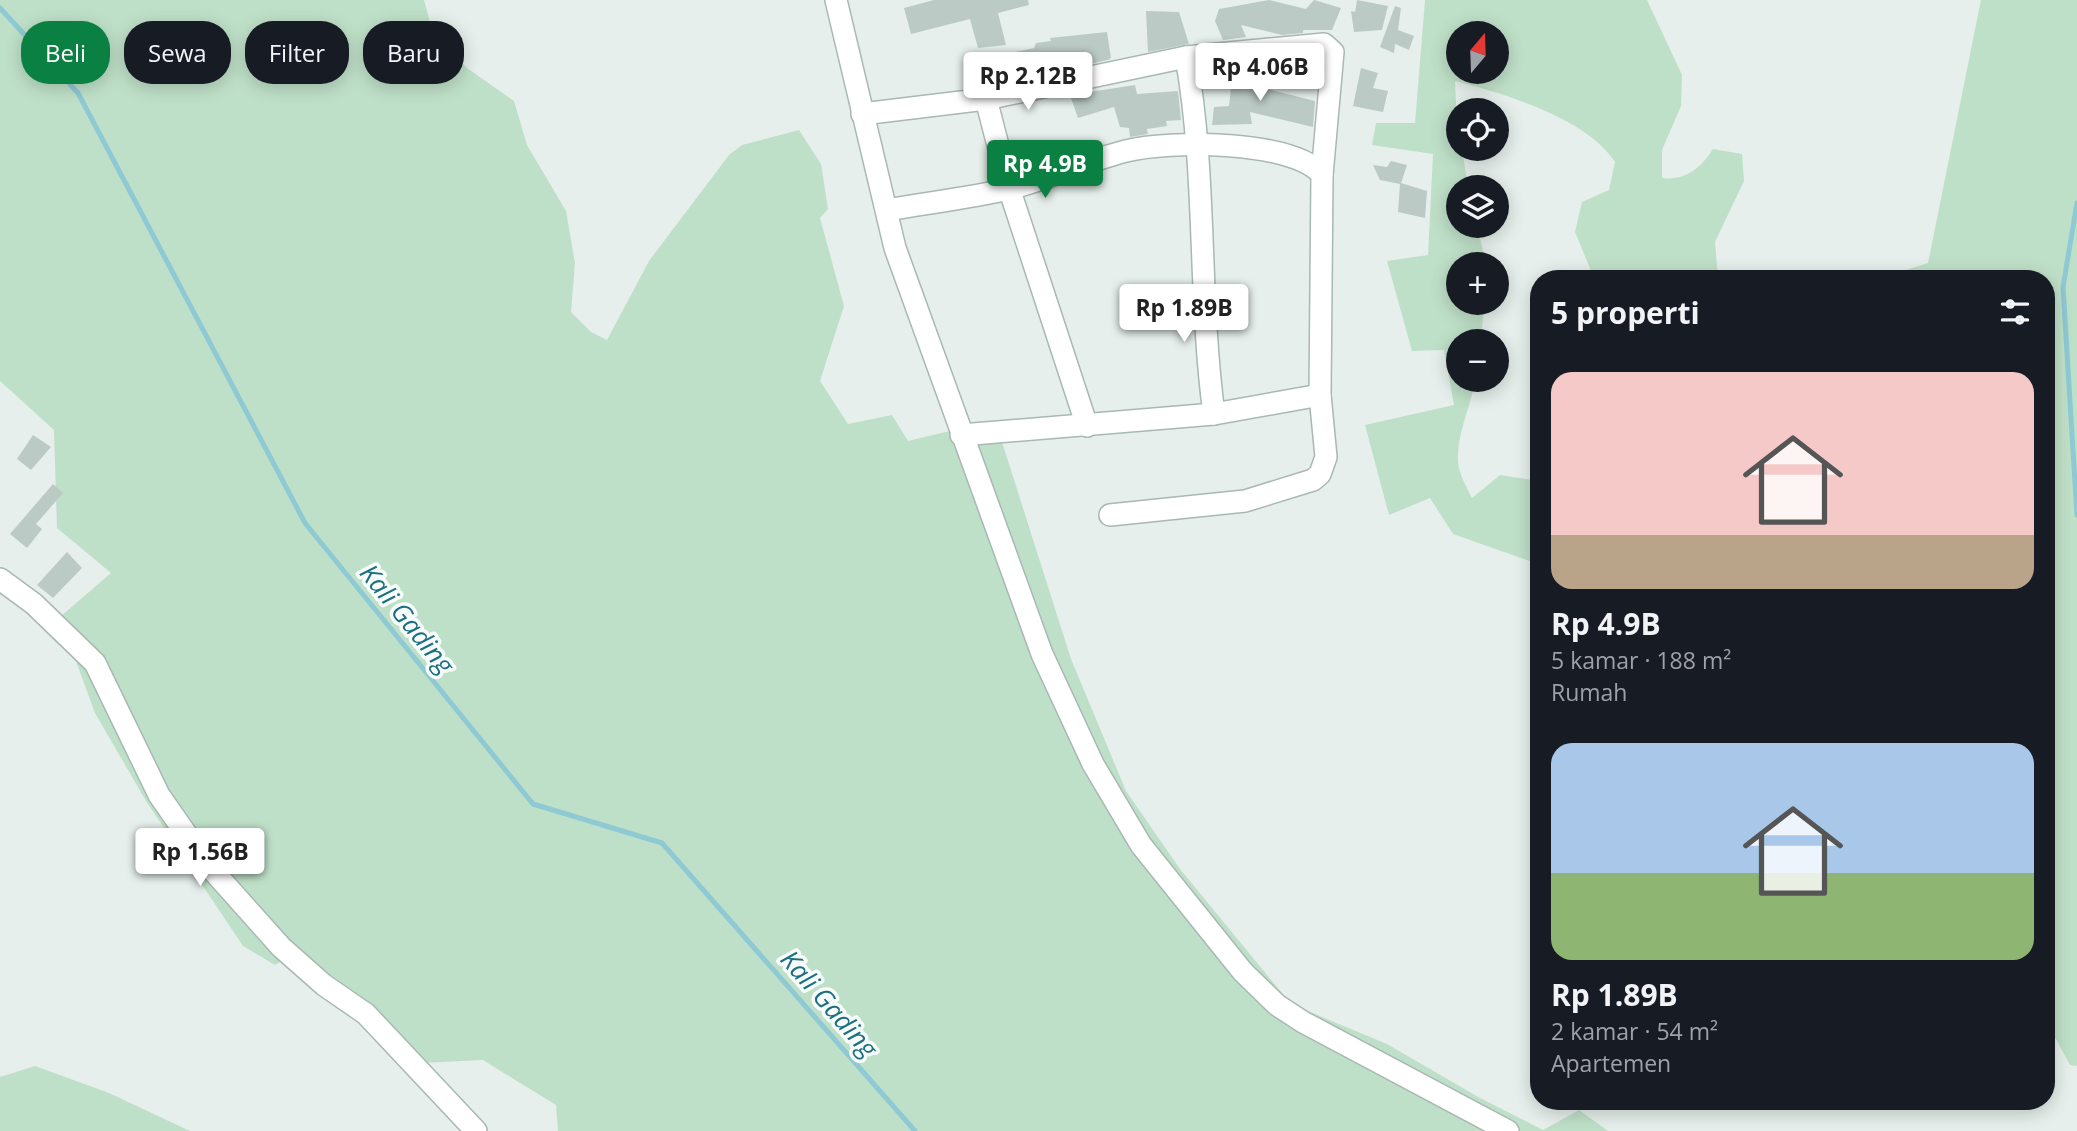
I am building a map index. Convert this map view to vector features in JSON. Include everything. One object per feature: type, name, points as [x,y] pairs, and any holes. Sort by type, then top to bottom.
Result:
[{"type":"street","points":[[836,0],[862,114],[905,279],[1037,640],[1093,764],[1120,813],[1177,891],[1242,972],[1277,1004],[1303,1022],[1508,1131]]},
{"type":"street","points":[[862,114],[986,99],[1186,57],[1248,49],[1329,46],[1333,52],[1322,175],[1320,395],[1326,457],[1320,474],[1313,480],[1245,501],[1110,515]]},
{"type":"street","points":[[1186,57],[1197,145],[1203,325],[1214,414]]},
{"type":"street","points":[[986,99],[1009,188],[1087,426]]},
{"type":"street","points":[[887,210],[1009,188],[1124,151],[1152,145],[1197,145],[1289,154],[1315,165],[1322,175]]},
{"type":"street","points":[[961,435],[1214,414],[1320,395]]},
{"type":"street","points":[[0,579],[34,604],[95,663],[159,795],[207,864],[281,947],[324,985],[366,1014],[475,1131]]},
{"type":"green space","points":[[0,0],[424,0],[430,21],[363,21],[363,84],[464,84],[464,65],[514,101],[527,145],[566,211],[575,263],[571,312],[591,332],[607,340],[649,261],[729,155],[742,145],[799,130],[821,164],[828,209],[820,218],[844,306],[820,381],[848,424],[892,415],[908,441],[995,420],[1071,659],[1126,791],[1180,869],[1291,1004],[1387,1044],[1480,1098],[1543,1130],[1579,1110],[1608,1131],[558,1131],[556,1105],[483,1060],[421,1063],[353,992],[299,951],[275,965],[243,946],[146,801],[95,713],[77,664],[79,639],[60,617],[111,573],[57,528],[54,430],[0,381]]},
{"type":"green space","points":[[1425,0],[1647,0],[1682,75],[1681,106],[1662,150],[1662,178],[1678,177],[1692,172],[1713,149],[1742,154],[1744,181],[1715,242],[1717,270],[1591,270],[1575,232],[1582,202],[1609,190],[1615,162],[1585,133],[1565,121],[1520,101],[1465,84],[1509,84],[1509,21],[1446,21],[1446,84],[1455,84],[1456,98],[1446,98],[1446,161],[1464,161],[1466,175],[1446,175],[1446,238],[1480,238],[1483,252],[1446,252],[1446,315],[1483,315],[1482,329],[1446,329],[1446,361],[1444,350],[1412,351],[1387,261],[1428,255],[1433,154],[1372,145],[1376,123],[1415,123]]},
{"type":"green space","points":[[1981,0],[2077,0],[2077,1066],[2070,1065],[2055,1038],[2055,270],[1906,270],[1928,263]]},
{"type":"green space","points":[[1452,392],[1472,392],[1458,450],[1458,465],[1472,498],[1500,475],[1530,480],[1530,561],[1453,534],[1430,498],[1389,515],[1365,425],[1454,405]]},
{"type":"green space","points":[[35,1066],[109,1093],[190,1131],[0,1131],[0,1077]]},
{"type":"building","points":[[934,0],[1028,0],[1029,5],[998,13],[1006,45],[978,48],[970,19],[911,34],[904,8]]},
{"type":"building","points":[[1269,0],[1306,9],[1314,0],[1341,8],[1332,30],[1303,30],[1303,33],[1282,35],[1241,25],[1246,37],[1223,40],[1215,21],[1219,9]]},
{"type":"building","points":[[1357,0],[1388,6],[1382,30],[1354,32],[1351,11],[1355,12]]},
{"type":"building","points":[[1395,6],[1401,8],[1398,30],[1414,36],[1409,50],[1395,44],[1394,53],[1380,47]]},
{"type":"building","points":[[1146,11],[1179,12],[1189,44],[1148,52]]},
{"type":"building","points":[[1107,32],[1111,58],[1108,60],[1021,78],[1020,74],[1013,76],[1006,54],[1034,48],[1036,43],[1051,41],[1050,38]]},
{"type":"building","points":[[1246,65],[1251,85],[1315,101],[1313,127],[1250,112],[1252,124],[1212,125],[1214,107],[1229,106],[1233,70],[1215,72],[1214,68]]},
{"type":"building","points":[[1361,68],[1378,73],[1373,88],[1388,91],[1383,112],[1353,106]]},
{"type":"building","points":[[1135,85],[1137,94],[1178,91],[1181,120],[1166,121],[1167,126],[1147,129],[1148,134],[1130,137],[1129,128],[1120,127],[1114,107],[1078,118],[1070,95]]},
{"type":"building","points":[[1391,161],[1407,165],[1401,183],[1427,191],[1425,218],[1398,212],[1400,184],[1380,180],[1373,165],[1387,167]]},
{"type":"building","points":[[33,435],[51,447],[31,470],[17,459]]},
{"type":"building","points":[[53,484],[63,493],[36,524],[42,529],[27,548],[10,534]]},
{"type":"building","points":[[67,552],[82,568],[53,598],[37,585]]},
{"type":"waterway","name":"Kali Gading","points":[[0,8],[78,93],[305,523],[533,804],[662,843],[915,1131]]},
{"type":"waterway","points":[[2077,203],[2063,287],[2077,515]]}]
